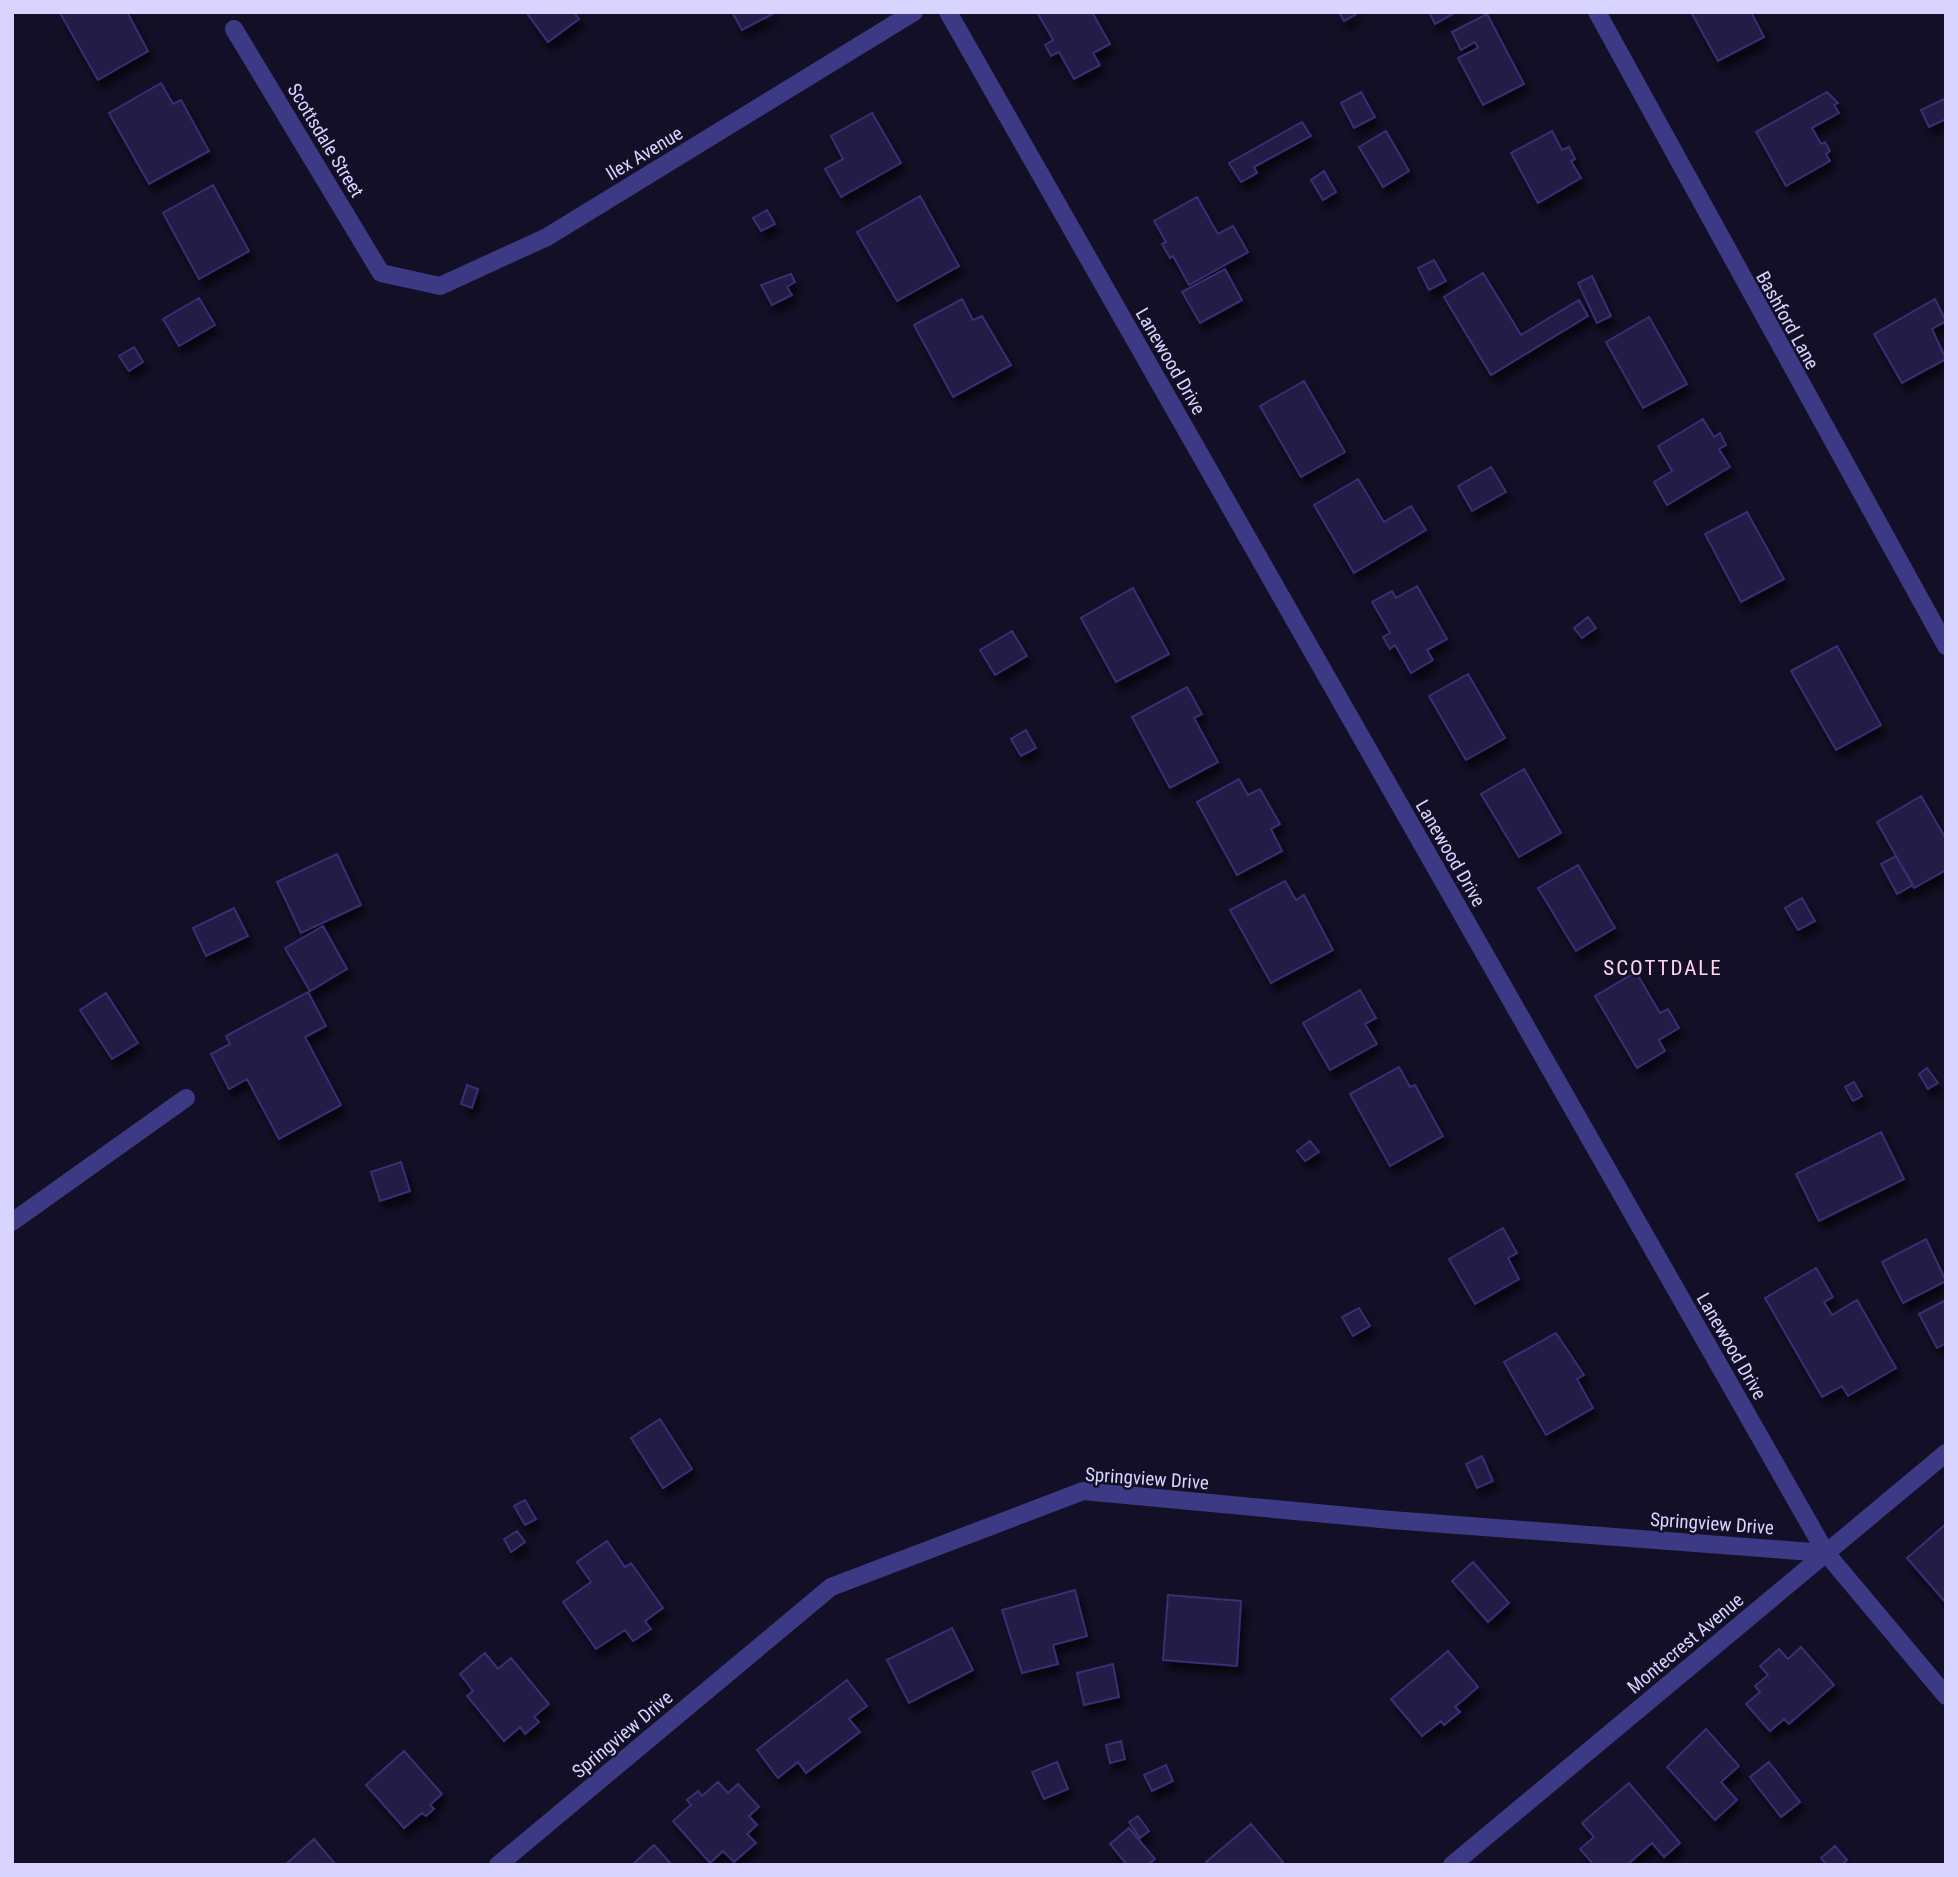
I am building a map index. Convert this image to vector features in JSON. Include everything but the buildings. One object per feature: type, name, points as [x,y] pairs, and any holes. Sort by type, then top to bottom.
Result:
[{"type":"street","name":"Ilex Avenue","points":[[381,273],[440,286],[547,237],[914,12]]},
{"type":"street","name":"Lanewood Drive","points":[[948,12],[1826,1553],[1946,1696]]},
{"type":"street","name":"Bashford Lane","points":[[1597,12],[1946,646]]},
{"type":"street","name":"Scottsdale Street","points":[[234,29],[381,273]]},
{"type":"street","points":[[12,1222],[186,1098]]},
{"type":"street","name":"Montecrest Avenue","points":[[1452,1865],[1946,1453]]},
{"type":"street","name":"Springview Drive","points":[[498,1865],[831,1587],[1083,1491],[1391,1520],[1826,1553]]},
{"type":"district","name":"SCOTTDALE","points":[[1663,968]]}]
